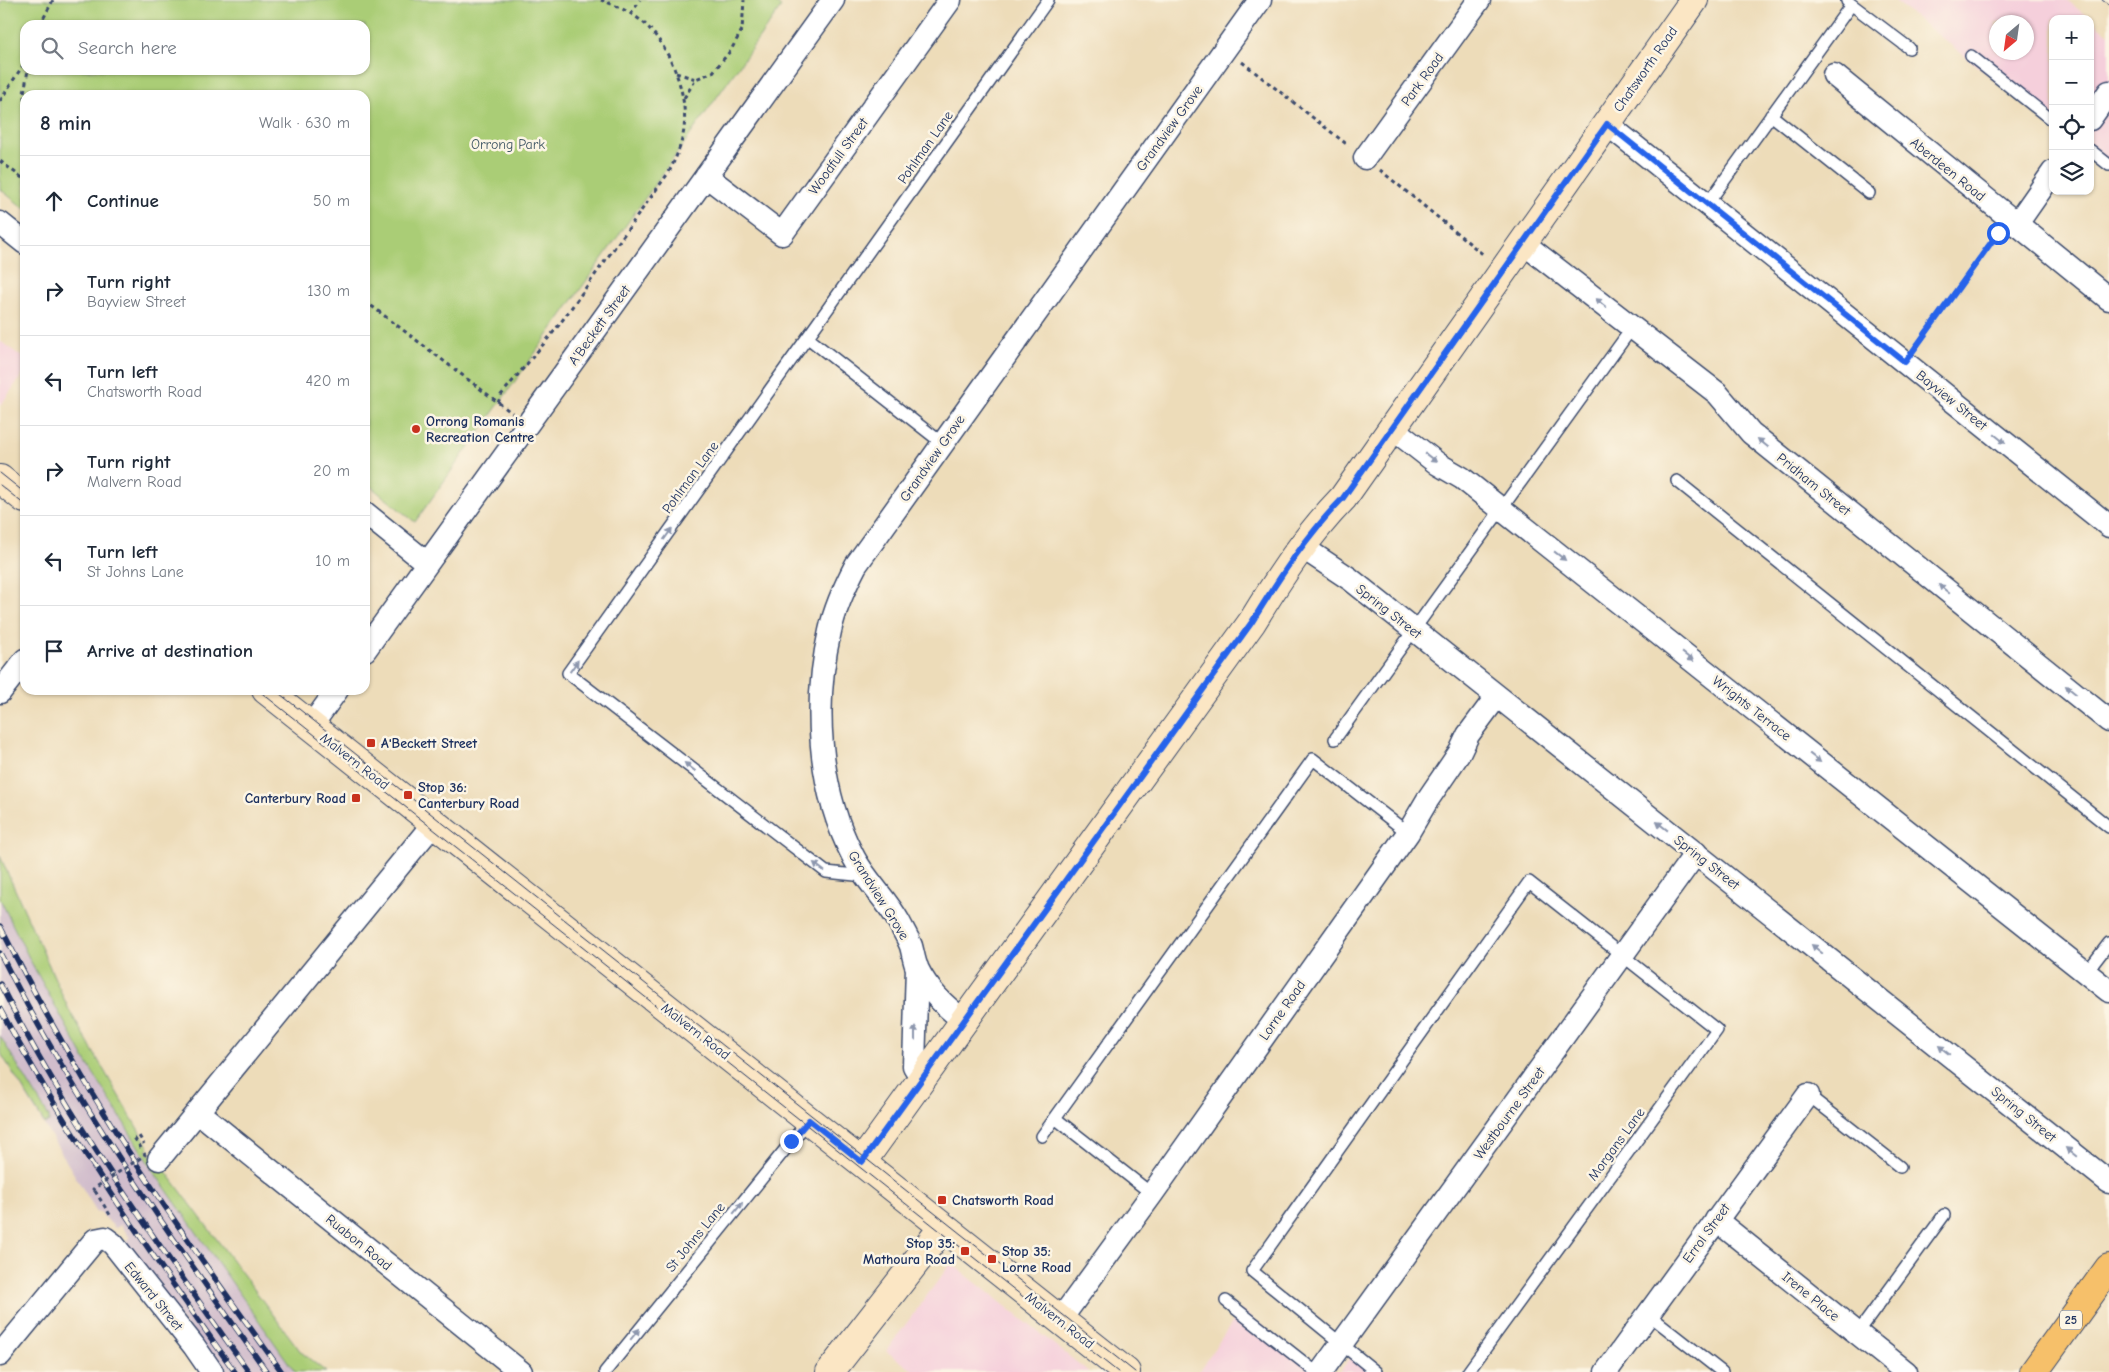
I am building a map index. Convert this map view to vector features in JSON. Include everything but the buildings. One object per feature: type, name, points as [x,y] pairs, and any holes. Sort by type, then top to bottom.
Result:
[{"type":"main road","name":"25","points":[[2034,1372],[2108,1272]]},
{"type":"street","name":"Woodfull Street","points":[[706,176],[782,234],[950,0]]},
{"type":"street","name":"Grandview Grove","points":[[964,1021],[938,1000],[917,967],[898,920],[852,855],[841,830],[822,743],[821,702],[830,632],[837,607],[856,565],[1260,0]]},
{"type":"street","name":"Park Road","points":[[1365,158],[1479,0]]},
{"type":"street","name":"Chatsworth Road","points":[[862,1162],[1252,622],[1302,547],[1324,517],[1343,498],[1694,0]]},
{"type":"street","name":"A'Beckett Street","points":[[370,643],[706,176],[822,4]]},
{"type":"street","name":"Aberdeen Road","points":[[1834,75],[2010,230],[2109,299]]},
{"type":"street","points":[[2094,113],[2109,92]]},
{"type":"street","name":"Bayview Street","points":[[1607,124],[2109,526]]},
{"type":"street","points":[[2010,230],[2049,177]]},
{"type":"street","points":[[0,223],[20,239]]},
{"type":"street","name":"Pridham Street","points":[[1523,243],[1717,393],[1750,433],[2109,721]]},
{"type":"street","name":"Wrights Terrace","points":[[1392,428],[1438,464],[1462,478],[2109,991]]},
{"type":"street","points":[[0,479],[20,495]]},
{"type":"street","points":[[370,517],[427,563]]},
{"type":"street","name":"Spring Street","points":[[1302,547],[1350,580],[2109,1182]]},
{"type":"street","points":[[0,692],[20,666]]},
{"type":"street","name":"Malvern Road","points":[[272,695],[1126,1372]]},
{"type":"street","points":[[311,726],[333,695]]},
{"type":"street","name":"Lorne Road","points":[[1060,1320],[1152,1194],[1408,833],[1428,799],[1460,752],[1468,735],[1497,696]]},
{"type":"street","points":[[151,1156],[198,1112],[434,823]]},
{"type":"street","name":"Westbourne Street","points":[[1322,1372],[1696,853]]},
{"type":"street","name":"Grandview Grove","points":[[917,967],[914,995],[914,1066],[922,1079]]},
{"type":"street","name":"Errol Street","points":[[1606,1372],[1808,1095]]},
{"type":"street","name":"Ruabon Road","points":[[198,1112],[521,1372]]},
{"type":"street","name":"Irene Place","points":[[1716,1220],[1906,1372]]},
{"type":"street","points":[[830,1372],[943,1227]]},
{"type":"street","name":"Edward Street","points":[[0,1354],[89,1247],[100,1238],[109,1240],[207,1370]]},
{"type":"lane","name":"Pohlman Lane","points":[[866,876],[826,872],[568,673],[1048,0]]},
{"type":"lane","points":[[1708,203],[1848,2],[1909,48]]},
{"type":"lane","points":[[1971,56],[2049,118]]},
{"type":"lane","points":[[1771,115],[1869,193]]},
{"type":"lane","points":[[2094,153],[2109,166]]},
{"type":"lane","points":[[1335,740],[1632,328]]},
{"type":"lane","points":[[808,338],[942,443]]},
{"type":"lane","points":[[1677,481],[2109,827]]},
{"type":"lane","points":[[1042,1136],[1313,759],[1408,833]]},
{"type":"lane","points":[[1376,1372],[1252,1272],[1529,882],[1622,956]]},
{"type":"lane","points":[[2086,973],[2109,943]]},
{"type":"lane","name":"Morgans Lane","points":[[1468,1372],[1717,1030],[1622,956]]},
{"type":"lane","points":[[1808,1095],[1900,1167]]},
{"type":"lane","points":[[1055,1118],[1152,1194]]},
{"type":"lane","name":"St Johns Lane","points":[[605,1372],[809,1120]]},
{"type":"lane","points":[[1857,1334],[1944,1215]]},
{"type":"lane","points":[[1226,1301],[1316,1372]]},
{"type":"lane","points":[[1648,1314],[1722,1372]]},
{"type":"path","points":[[43,20],[53,0]]},
{"type":"path","points":[[498,403],[501,395],[556,329],[669,172],[678,155],[684,129],[684,99],[669,57],[655,36],[644,24],[631,14],[602,0]]},
{"type":"path","points":[[631,14],[640,0]]},
{"type":"path","points":[[684,99],[696,79],[713,72],[731,50],[742,30],[744,0]]},
{"type":"path","points":[[0,101],[20,70]]},
{"type":"path","points":[[676,73],[696,79]]},
{"type":"path","points":[[24,90],[27,75]]},
{"type":"path","points":[[0,161],[20,176]]},
{"type":"path","points":[[1905,362],[1998,233],[2010,230]]},
{"type":"path","points":[[370,305],[528,425]]},
{"type":"path","points":[[136,1140],[134,1139],[139,1136],[140,1138]]},
{"type":"path","points":[[114,1219],[93,1189],[145,1155],[151,1156]]},
{"type":"shaded area","points":[[1894,0],[2067,0],[2085,15],[2049,15],[2049,123]]},
{"type":"shaded area","points":[[2094,22],[2109,34],[2109,171],[2094,159]]},
{"type":"shaded area","points":[[0,341],[20,355],[20,378],[0,406]]},
{"type":"shaded area","points":[[0,856],[69,1010],[149,1148],[146,1151],[162,1166],[301,1352],[326,1372],[222,1372],[123,1245],[130,1238],[121,1225],[115,1228],[99,1211],[97,1212],[0,1052]]},
{"type":"shaded area","points":[[951,1263],[1089,1372],[915,1372],[886,1351]]},
{"type":"shaded area","points":[[1241,1310],[1325,1372],[1198,1372]]},
{"type":"shaded area","points":[[1352,1356],[1373,1372],[1339,1372]]},
{"type":"green space","name":"Orrong Park","points":[[3,0],[773,0],[781,7],[415,522],[370,486],[370,90],[20,90],[20,205],[0,189],[0,4]]},
{"type":"green space","points":[[0,856],[69,1010],[149,1148],[146,1151],[162,1166],[301,1352],[326,1372],[295,1372],[154,1172],[84,1058],[32,964],[0,899]]},
{"type":"green space","points":[[0,1036],[49,1117],[49,1122],[45,1124],[0,1052]]},
{"type":"tram line","points":[[2102,0],[2109,5]]},
{"type":"tram line","points":[[0,473],[20,489]]},
{"type":"tram line","points":[[0,485],[20,501]]},
{"type":"tram line","points":[[264,695],[1118,1372]]},
{"type":"tram line","points":[[281,695],[1135,1372]]},
{"type":"railway","points":[[0,926],[63,1043],[114,1129],[187,1238],[282,1372]]},
{"type":"railway","points":[[0,953],[29,1008],[92,1115],[195,1271],[267,1372]]},
{"type":"railway","points":[[0,984],[27,1035],[86,1134],[149,1230],[249,1372]]},
{"type":"railway","points":[[0,1009],[26,1057],[112,1194],[235,1372]]},
{"type":"place","name":"Orrong Romanis Recreation Centre","points":[[416,429]]},
{"type":"place","name":"A'Beckett Street","points":[[371,743]]},
{"type":"place","name":"Stop 36: Canterbury Road","points":[[408,795]]},
{"type":"place","name":"Canterbury Road","points":[[356,798]]},
{"type":"place","name":"Chatsworth Road","points":[[942,1200]]},
{"type":"place","name":"Stop 35: Mathoura Road","points":[[965,1251]]},
{"type":"place","name":"Stop 35: Lorne Road","points":[[992,1259]]},
{"type":"route","points":[[791,1141],[809,1120],[862,1162],[1252,622],[1302,547],[1324,517],[1343,498],[1607,124],[1905,362],[1998,233]]}]
